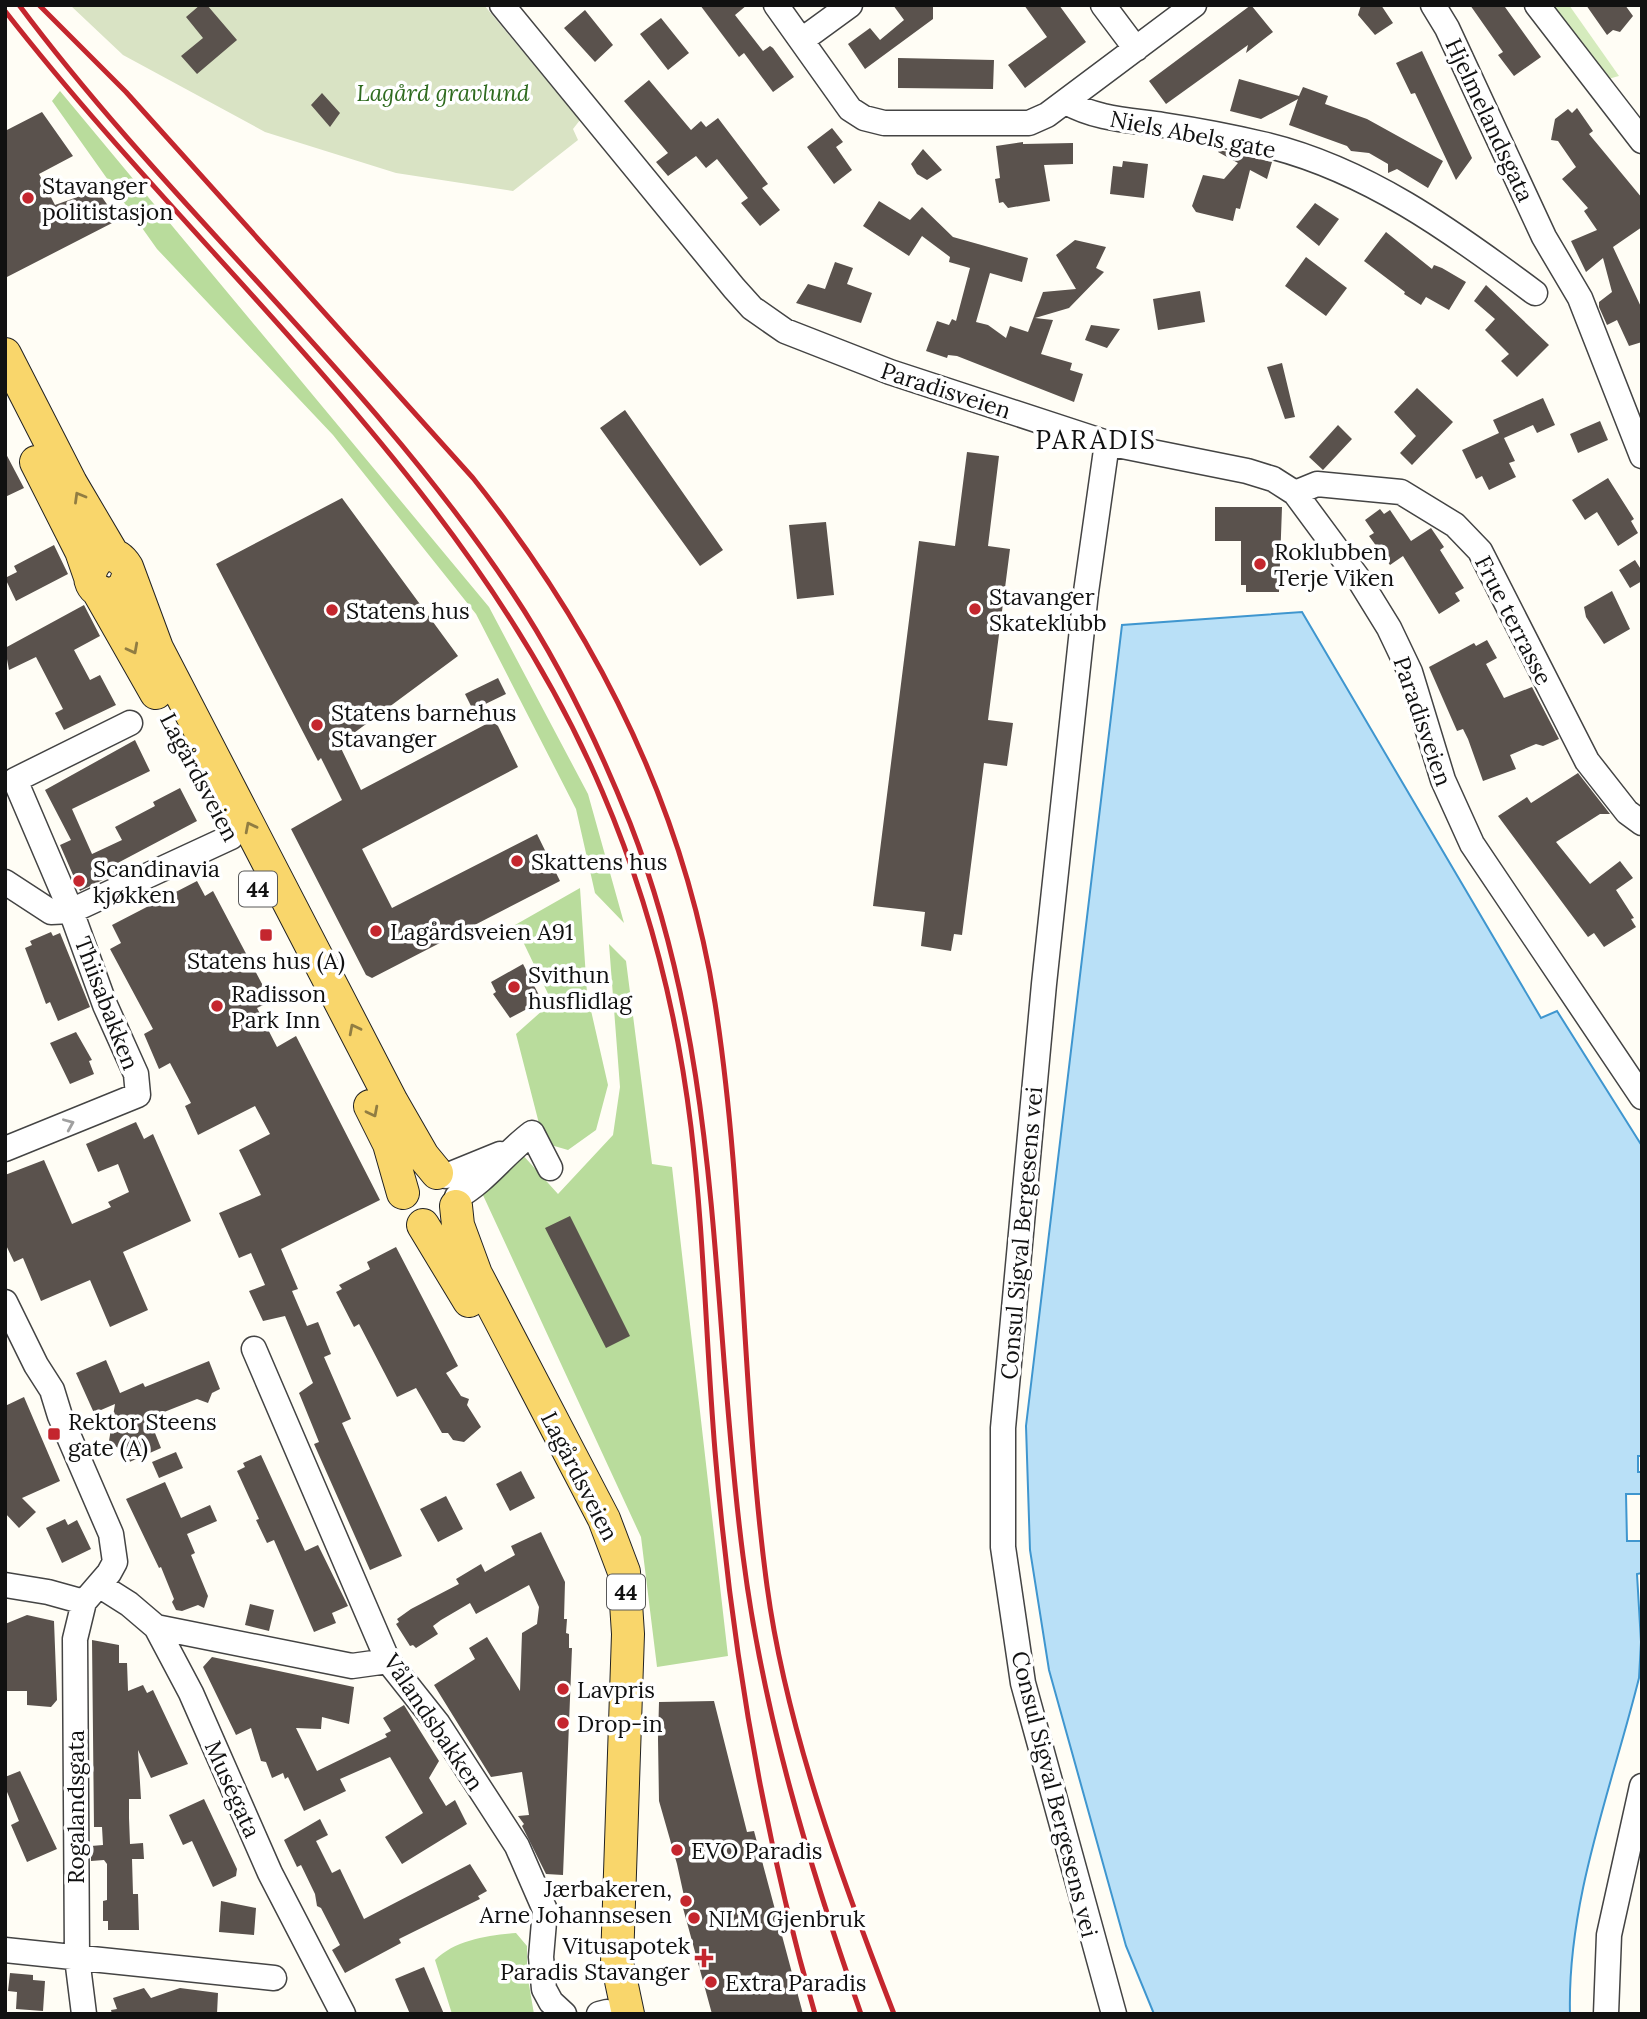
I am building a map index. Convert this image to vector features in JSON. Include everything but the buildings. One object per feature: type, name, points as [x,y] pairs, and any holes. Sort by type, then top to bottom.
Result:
[{"type":"main road","name":"Lagårdsveien","points":[[5,354],[71,483],[121,565],[157,648],[392,1102],[423,1156],[449,1188],[458,1225],[477,1273],[604,1519],[624,1572],[628,1634],[617,1962],[611,2013]]},
{"type":"main road","name":"Lagårdsveien","points":[[5,402],[81,551],[94,584],[122,630],[389,1144],[403,1193]]},
{"type":"main road","points":[[94,584],[104,594],[118,592],[127,583],[121,565]]},
{"type":"main road","points":[[403,1193],[416,1175],[449,1188],[445,1222],[423,1225]]},
{"type":"main road","name":"44","points":[[403,1193],[408,1215],[423,1225]]},
{"type":"main road","name":"Lagårdsveien","points":[[423,1225],[459,1282],[586,1525],[606,1577],[611,1642],[600,1961],[611,2013]]},
{"type":"street","name":"Paradisveien","points":[[502,5],[734,288],[768,321],[817,344],[890,372],[1107,443],[1247,471],[1273,479],[1295,493],[1360,581],[1389,628],[1410,672],[1443,779],[1472,844],[1642,1097]]},
{"type":"street","points":[[776,5],[850,109],[864,118],[884,123],[1029,123],[1039,120],[1195,5]]},
{"type":"street","points":[[802,40],[850,5]]},
{"type":"street","points":[[1103,5],[1136,49]]},
{"type":"street","name":"Hjelmelandsgata","points":[[1433,5],[1447,28],[1544,237],[1580,298],[1605,356],[1628,427],[1642,457]]},
{"type":"street","points":[[1537,5],[1642,141]]},
{"type":"street","name":"Niels Abels gate","points":[[1066,102],[1093,115],[1219,134],[1265,144],[1311,160],[1404,200],[1535,293]]},
{"type":"street","name":"Consul Sigval Bergesens vei","points":[[1107,443],[1086,592],[1044,984],[1003,1428],[1003,1534],[1023,1683],[1114,2014]]},
{"type":"street","name":"Frue terrasse","points":[[1295,493],[1317,484],[1401,492],[1455,525],[1480,551],[1587,761],[1627,812],[1642,823]]},
{"type":"street","name":"Thiisabakken","points":[[5,1149],[138,1095],[136,1074],[105,1005],[71,911],[15,779],[130,723]]},
{"type":"street","points":[[5,882],[51,912],[71,911],[231,837]]},
{"type":"street","points":[[449,1188],[475,1187],[510,1149],[532,1133],[550,1168]]},
{"type":"street","points":[[5,1302],[36,1366],[52,1390],[60,1416],[111,1534],[115,1562],[92,1593]]},
{"type":"street","name":"Vålandsbakken","points":[[254,1349],[388,1661],[438,1724],[517,1846],[545,1910],[541,1957],[544,1989],[551,2002],[564,2014]]},
{"type":"street","name":"Muségata","points":[[5,1586],[48,1592],[92,1593],[129,1604],[156,1627],[191,1693],[270,1872],[343,2014]]},
{"type":"street","name":"Rogalandsgata","points":[[84,2014],[76,1958],[75,1639],[92,1593]]},
{"type":"street","points":[[156,1627],[352,1666],[388,1661]]},
{"type":"street","points":[[1606,2014],[1609,1935],[1642,1786]]},
{"type":"street","points":[[5,1950],[274,1978]]},
{"type":"green space","name":"Lagård gravlund","points":[[70,5],[484,5],[580,120],[573,129],[578,140],[513,191],[396,173],[265,132],[123,55]]},
{"type":"green space","points":[[1552,5],[1569,5],[1619,76],[1608,79]]},
{"type":"green space","points":[[60,91],[489,607],[588,794],[624,923],[595,893],[576,809],[476,614],[333,435],[157,249],[52,101]]},
{"type":"green space","points":[[580,888],[587,993],[608,1085],[596,1130],[568,1150],[544,1143],[516,1034],[552,1002],[515,925]]},
{"type":"green space","points":[[609,944],[626,961],[652,1164],[672,1167],[728,1656],[657,1667],[641,1537],[482,1193],[521,1153],[558,1194],[613,1135],[620,1087]]},
{"type":"green space","points":[[516,1933],[527,1946],[527,1973],[534,2014],[452,2014],[435,1960],[462,1943]]},
{"type":"water","points":[[1302,612],[1541,1018],[1557,1011],[1642,1146],[1642,1456],[1638,1456],[1638,1472],[1642,1472],[1642,1494],[1626,1494],[1627,1541],[1642,1541],[1642,1573],[1637,1574],[1641,1642],[1639,1678],[1583,1886],[1571,1971],[1570,2014],[1154,2014],[1126,1946],[1049,1670],[1030,1550],[1026,1426],[1122,625]]},
{"type":"railway","points":[[19,5],[78,80],[397,439],[457,514],[530,619],[577,704],[618,793],[660,913],[683,1004],[698,1095],[709,1186],[743,1556],[763,1673],[775,1731],[806,1845],[861,2014]]},
{"type":"railway","points":[[39,5],[126,92],[473,478],[558,598],[595,660],[628,725],[657,792],[681,860],[701,931],[715,1003],[732,1148],[752,1441],[767,1586],[776,1640],[818,1803],[894,2014]]},
{"type":"railway","points":[[5,11],[83,106],[330,383],[409,478],[482,576],[547,680],[602,791],[647,914],[678,1041],[691,1127],[699,1208],[715,1451],[730,1593],[764,1806],[779,1876],[815,2014]]},
{"type":"place","name":"Stavanger politistasjon","points":[[28,198]]},
{"type":"place","name":"Roklubben Terje Viken","points":[[1260,564]]},
{"type":"place","name":"Stavanger Skateklubb","points":[[975,609]]},
{"type":"place","name":"Statens hus","points":[[332,610]]},
{"type":"place","name":"Statens barnehus Stavanger","points":[[317,725]]},
{"type":"place","name":"Skattens hus","points":[[517,861]]},
{"type":"place","name":"Scandinavia kjøkken","points":[[79,881]]},
{"type":"place","name":"Lagårdsveien A91","points":[[376,931]]},
{"type":"place","name":"Statens hus (A)","points":[[266,935]]},
{"type":"place","name":"Svithun husflidlag","points":[[514,987]]},
{"type":"place","name":"Radisson Park Inn","points":[[217,1006]]},
{"type":"place","name":"Rektor Steens gate (A)","points":[[54,1434]]},
{"type":"place","name":"Lavpris","points":[[563,1689]]},
{"type":"place","name":"Drop-in","points":[[563,1723]]},
{"type":"place","name":"EVO Paradis","points":[[677,1850]]},
{"type":"place","name":"Jærbakeren, Arne Johannsesen","points":[[686,1901]]},
{"type":"place","name":"NLM Gjenbruk","points":[[694,1918]]},
{"type":"place","name":"Vitusapotek Paradis Stavanger","points":[[704,1958]]},
{"type":"place","name":"Extra Paradis","points":[[711,1982]]},
{"type":"district","name":"PARADIS","points":[[1096,439]]}]
